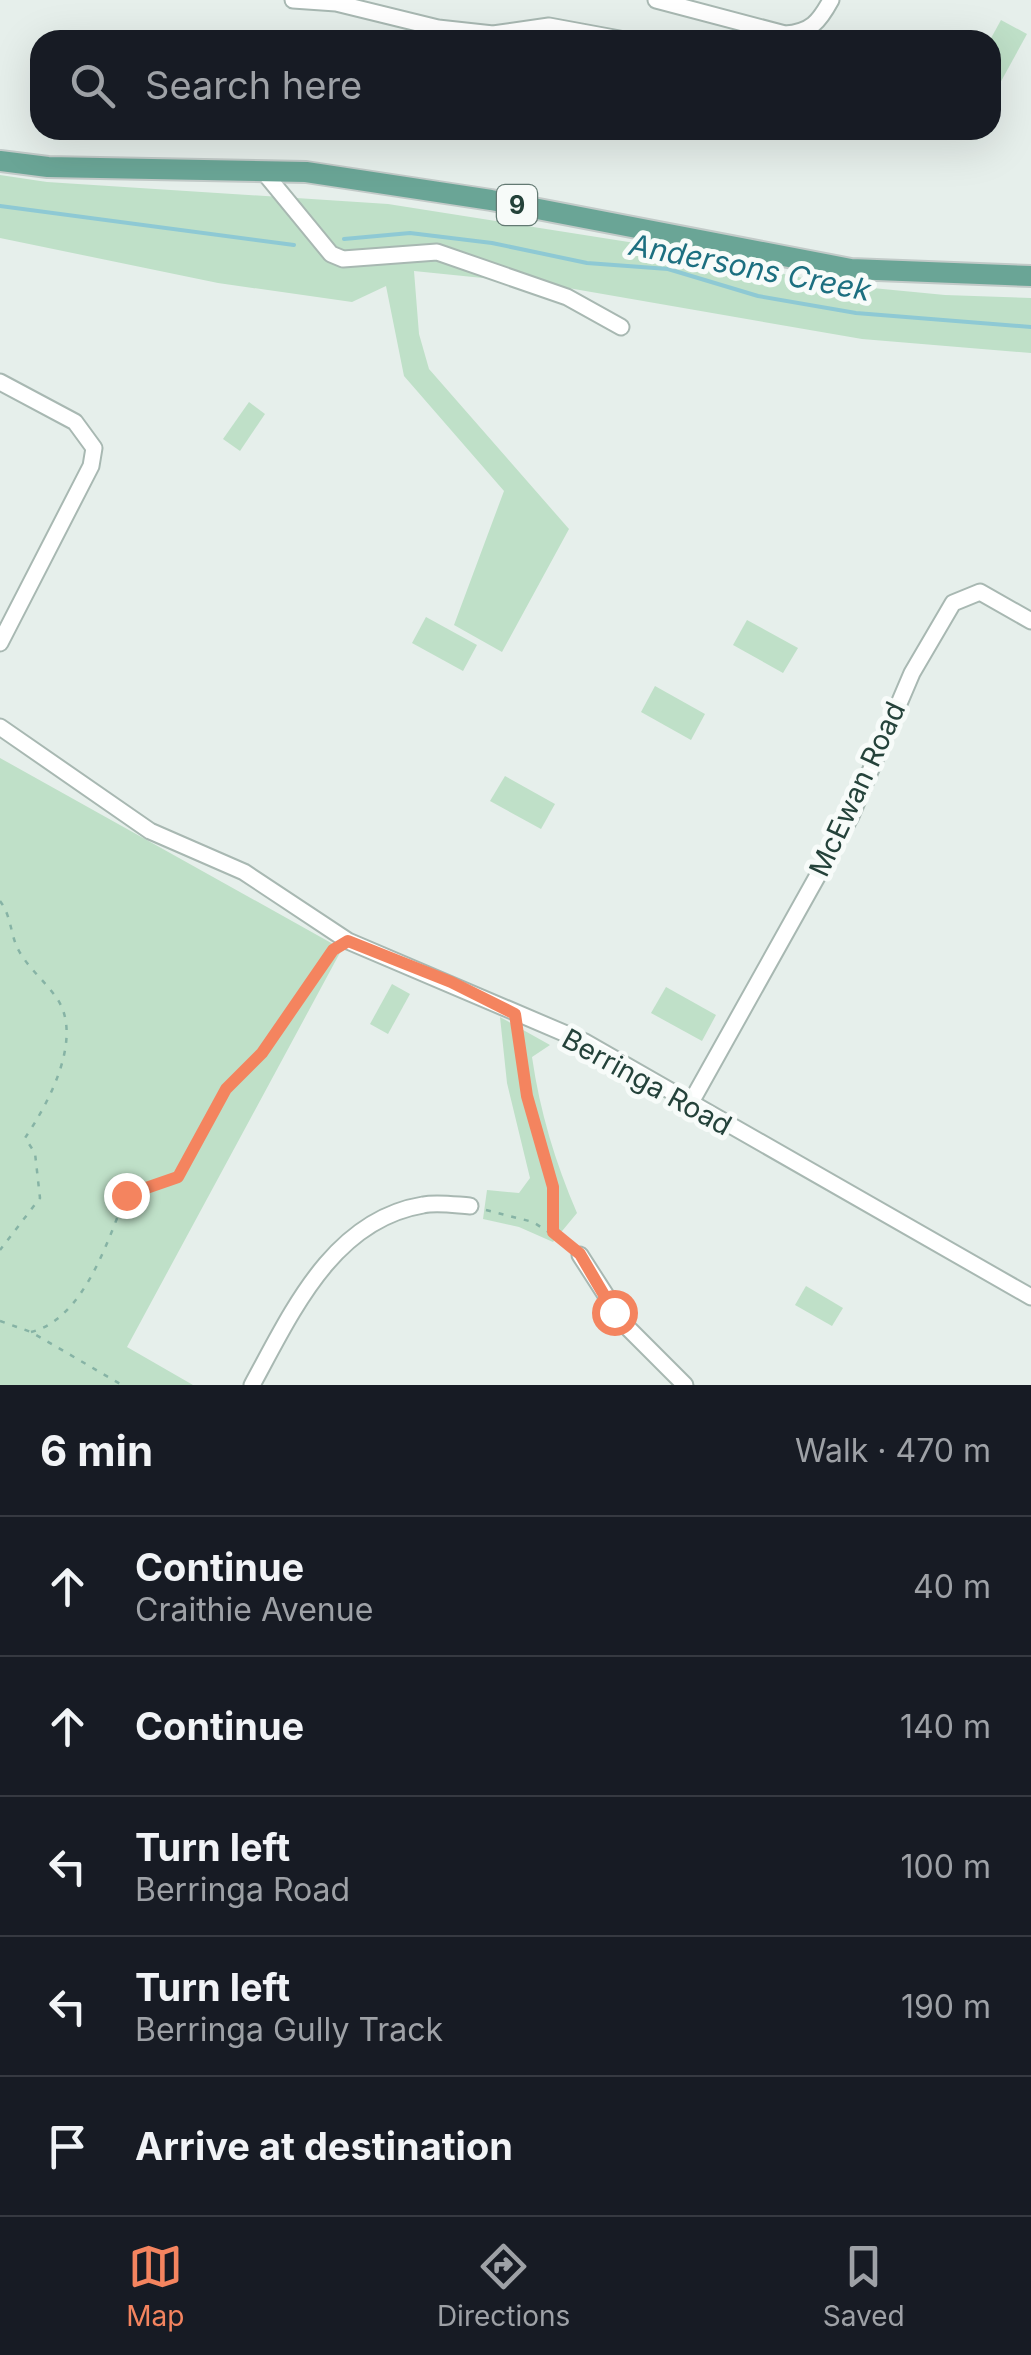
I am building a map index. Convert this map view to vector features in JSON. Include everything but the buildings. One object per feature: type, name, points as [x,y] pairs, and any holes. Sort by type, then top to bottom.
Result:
[{"type":"main road","name":"9","points":[[0,161],[350,177],[852,268],[1031,276]]},
{"type":"street","points":[[292,0],[336,3],[456,30]]},
{"type":"street","points":[[656,0],[770,30]]},
{"type":"street","points":[[807,30],[818,24],[831,0]]},
{"type":"street","points":[[520,30],[549,26],[571,30]]},
{"type":"street","points":[[262,170],[330,254],[343,259],[436,252],[567,297],[621,327]]},
{"type":"street","points":[[0,382],[75,422],[94,448],[91,466],[0,643]]},
{"type":"street","name":"McEwan Road","points":[[690,1104],[851,816],[912,673],[953,603],[980,592],[1031,621]]},
{"type":"street","name":"Berringa Road","points":[[0,728],[150,831],[244,872],[348,941],[585,1042],[1031,1297]]},
{"type":"street","points":[[252,1385],[310,1280],[348,1242],[383,1220],[422,1205],[470,1206]]},
{"type":"street","points":[[580,1254],[634,1335],[684,1385]]},
{"type":"path","points":[[0,901],[11,916],[17,949],[61,1004],[66,1055],[43,1112],[25,1138],[35,1153],[40,1198],[0,1250]]},
{"type":"path","points":[[31,1332],[46,1328],[76,1296],[102,1256],[126,1195],[178,1177],[226,1089],[262,1053],[333,950],[348,941]]},
{"type":"path","points":[[515,1014],[527,1096],[553,1187],[553,1232]]},
{"type":"path","points":[[470,1206],[533,1222],[580,1254]]},
{"type":"path","points":[[0,1322],[31,1332],[122,1385]]},
{"type":"green space","points":[[1001,20],[1027,34],[1001,81],[1001,30],[996,30]]},
{"type":"green space","points":[[0,175],[47,182],[388,204],[654,246],[831,284],[945,295],[1031,298],[1031,353],[862,339],[551,285],[414,271],[419,334],[429,369],[569,529],[502,652],[454,625],[504,491],[404,376],[386,286],[352,302],[218,283],[0,238]]},
{"type":"green space","points":[[249,402],[265,414],[240,451],[223,439]]},
{"type":"green space","points":[[426,617],[477,645],[463,671],[412,643]]},
{"type":"green space","points":[[747,620],[798,648],[783,673],[733,645]]},
{"type":"green space","points":[[655,686],[705,714],[691,740],[641,712]]},
{"type":"green space","points":[[0,758],[342,949],[127,1347],[193,1385],[0,1385]]},
{"type":"green space","points":[[505,776],[555,804],[541,829],[490,801]]},
{"type":"green space","points":[[392,984],[410,994],[388,1034],[370,1024]]},
{"type":"green space","points":[[666,987],[716,1015],[702,1041],[651,1013]]},
{"type":"green space","points":[[500,1017],[550,1045],[532,1057],[549,1136],[577,1213],[553,1242],[519,1227],[483,1219],[487,1190],[519,1193],[530,1178],[507,1083]]},
{"type":"green space","points":[[806,1286],[843,1308],[832,1326],[795,1305]]},
{"type":"waterway","name":"Andersons Creek","points":[[0,206],[294,245]]},
{"type":"waterway","name":"Andersons Creek","points":[[344,239],[410,233],[492,243],[587,263],[668,269],[758,296],[856,313],[1031,327]]},
{"type":"route","points":[[126,1195],[153,1182],[178,1177],[226,1089],[262,1053],[333,950],[348,941],[451,982],[515,1014],[527,1096],[553,1187],[553,1232],[580,1254],[614,1312]]}]
